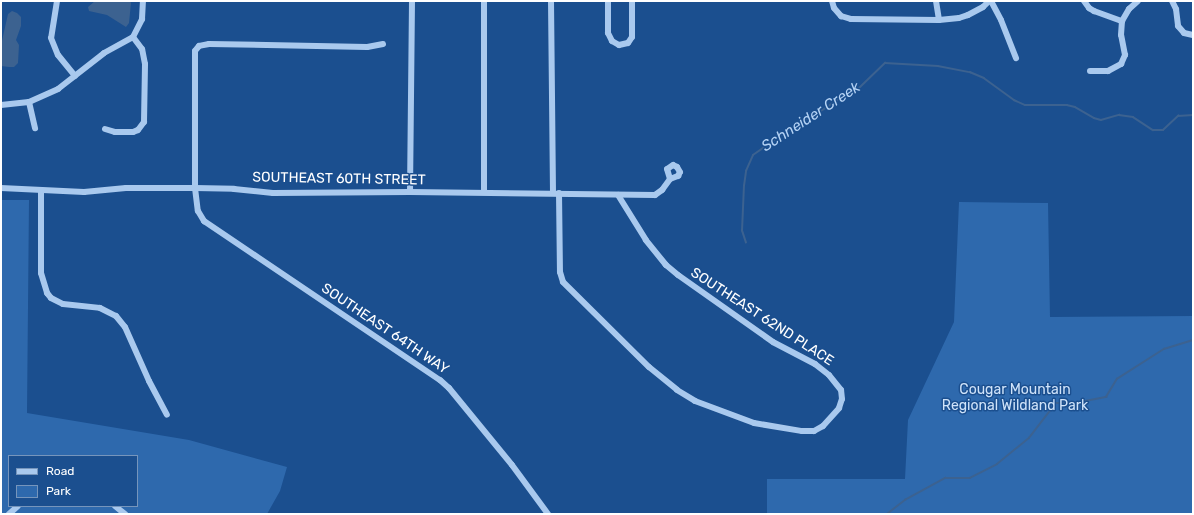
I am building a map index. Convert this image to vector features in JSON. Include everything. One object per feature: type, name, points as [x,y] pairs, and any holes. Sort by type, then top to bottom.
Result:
[{"type":"street","points":[[57,1],[51,38],[58,55],[75,76]]},
{"type":"street","points":[[1,105],[29,102],[58,89],[104,53],[133,37],[142,19],[143,1]]},
{"type":"street","points":[[410,192],[412,1]]},
{"type":"street","points":[[484,1],[484,192]]},
{"type":"street","points":[[551,1],[556,193]]},
{"type":"street","points":[[608,1],[608,33],[612,42],[619,45],[628,43],[632,37],[632,1]]},
{"type":"street","points":[[832,1],[834,8],[842,16],[858,20],[939,20],[960,18],[979,10],[990,1],[1001,20],[1016,58]]},
{"type":"street","points":[[936,1],[939,20]]},
{"type":"street","points":[[1084,1],[1094,11],[1122,21]]},
{"type":"street","points":[[1090,71],[1113,70],[1124,60],[1121,35],[1122,21],[1129,9],[1138,1]]},
{"type":"street","points":[[1172,1],[1181,30],[1187,34],[1193,34]]},
{"type":"street","points":[[105,129],[115,132],[133,132],[138,130],[144,122],[145,64],[142,49],[133,37]]},
{"type":"street","name":"SOUTHEAST 64TH WAY","points":[[383,44],[367,48],[209,44],[199,46],[195,51],[195,188],[198,211],[204,220],[449,388],[512,465],[548,514]]},
{"type":"street","points":[[29,102],[35,128]]},
{"type":"street","name":"SOUTHEAST 60TH STREET","points":[[1,188],[84,192],[126,188],[195,188],[234,189],[273,193],[484,192],[655,195],[662,190],[670,179]]},
{"type":"street","points":[[41,190],[41,273],[47,293],[51,298],[63,304],[100,308],[116,316],[125,327],[149,381],[168,415]]},
{"type":"street","name":"SOUTHEAST 62ND PLACE","points":[[556,193],[560,272],[563,282],[649,368],[677,390],[712,409],[754,424],[773,428],[814,431],[823,426],[839,408],[842,394],[836,383],[821,367],[773,342],[666,265],[646,240],[618,195]]},
{"type":"street","points":[[9,514],[17,507]]},
{"type":"street","points":[[116,507],[125,514]]},
{"type":"green space","points":[[1,200],[29,200],[27,413],[189,440],[287,467],[280,491],[267,514],[1,514]]},
{"type":"green space","name":"Cougar Mountain Regional Wildland Park","points":[[959,202],[1048,203],[1050,317],[1193,316],[1193,514],[767,514],[767,479],[905,479],[908,420],[954,322]]},
{"type":"shaded area","points":[[95,1],[130,1],[129,23],[126,27],[107,15],[89,11],[88,7]]},
{"type":"shaded area","points":[[12,11],[21,17],[21,26],[16,40],[19,45],[18,63],[14,67],[1,66],[1,45],[8,14]]},
{"type":"waterway","name":"Schneider Creek","points":[[746,243],[742,231],[744,186],[746,171],[753,155],[799,123],[815,115],[851,91],[857,90],[885,63],[938,66],[970,72],[984,78],[1014,100],[1025,105],[1067,105],[1075,107],[1094,118],[1101,120],[1119,115],[1133,117],[1153,130],[1163,130],[1178,116],[1193,115]]},
{"type":"waterway","points":[[887,514],[905,500],[945,478],[970,478],[997,464],[1029,438],[1056,403],[1075,403],[1106,397],[1117,379],[1164,349],[1193,340]]}]
